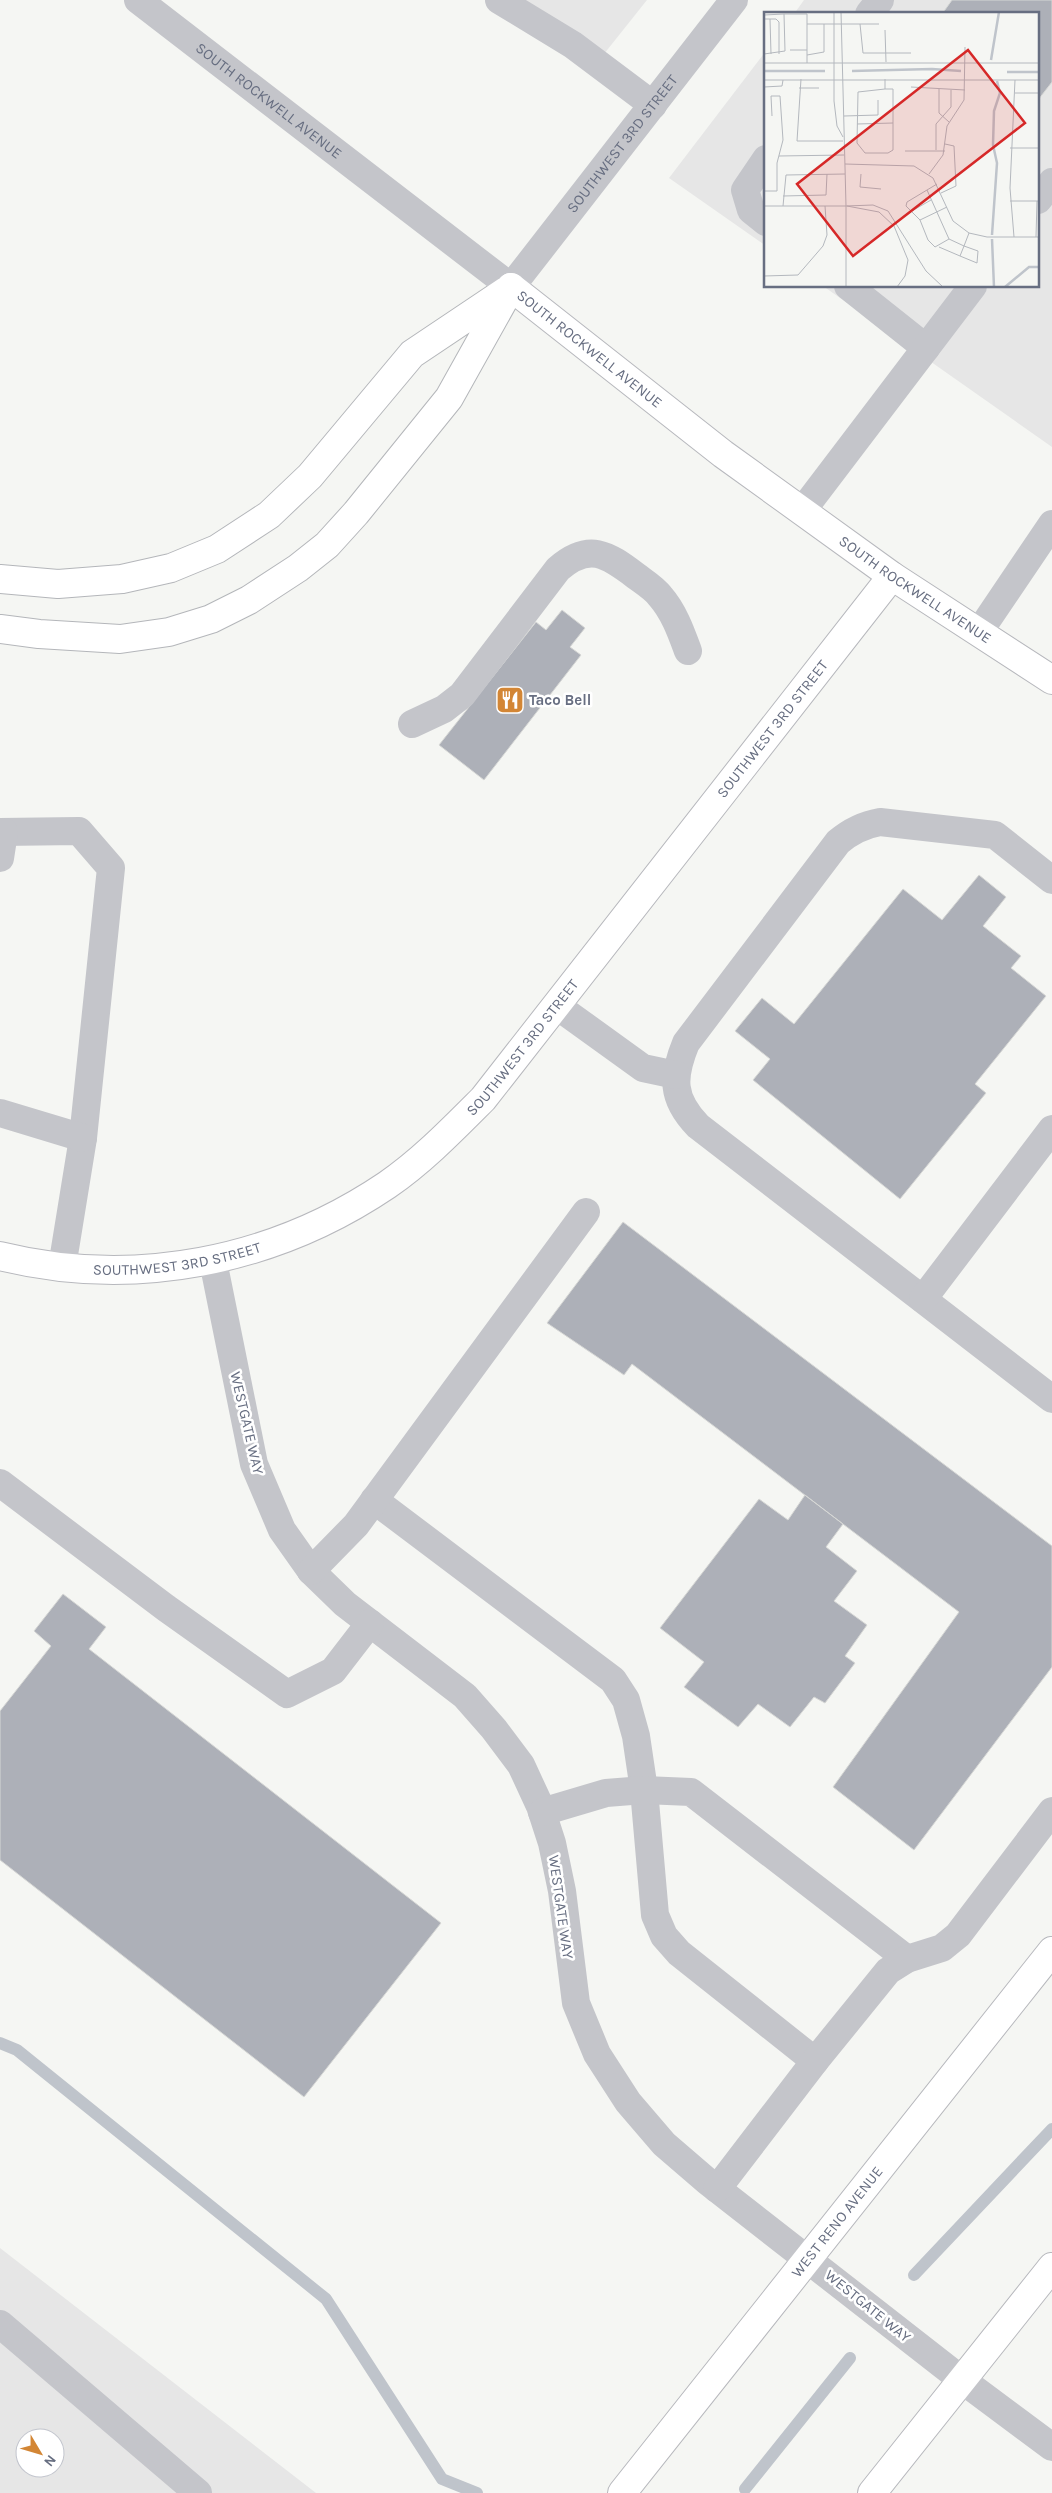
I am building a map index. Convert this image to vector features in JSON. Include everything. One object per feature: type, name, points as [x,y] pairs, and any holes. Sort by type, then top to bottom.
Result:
[{"type":"main road","name":"SOUTH ROCKWELL AVENUE","points":[[511,287],[723,454],[892,576],[1052,680]]},
{"type":"main road","points":[[0,579],[58,584],[122,579],[171,568],[217,549],[268,515],[310,476],[412,354],[511,287]]},
{"type":"main road","points":[[0,629],[39,634],[120,639],[169,632],[211,620],[250,600],[298,568],[327,545],[356,514],[449,398],[511,287]]},
{"type":"main road","name":"SOUTHWEST 3RD STREET","points":[[0,1256],[29,1263],[92,1270],[146,1269],[213,1261],[276,1242],[334,1215],[387,1185],[437,1144],[483,1099],[892,576]]},
{"type":"main road","name":"WEST RENO AVENUE","points":[[622,2493],[1052,1951]]},
{"type":"main road","points":[[872,2493],[1052,2266]]},
{"type":"street","name":"SOUTH ROCKWELL AVENUE","points":[[138,0],[511,287]]},
{"type":"street","points":[[499,0],[572,45],[653,105]]},
{"type":"street","name":"SOUTHWEST 3RD STREET","points":[[511,287],[734,0]]},
{"type":"street","points":[[871,12],[880,0]]},
{"type":"street","points":[[764,162],[745,190],[751,210],[764,220]]},
{"type":"street","points":[[1040,197],[1052,182]]},
{"type":"street","points":[[851,288],[926,348]]},
{"type":"street","points":[[802,511],[971,288]]},
{"type":"street","points":[[979,632],[1052,524]]},
{"type":"street","points":[[412,724],[444,710],[462,695],[558,569],[570,559],[584,553],[598,553],[612,557],[660,595],[676,620],[688,651]]},
{"type":"street","points":[[1052,880],[995,835],[880,822],[858,828],[838,842],[686,1043],[676,1075],[679,1102],[685,1112],[698,1126],[1052,1399]]},
{"type":"street","points":[[0,858],[2,832],[79,831],[111,868],[83,1138],[62,1266]]},
{"type":"street","points":[[557,1006],[643,1068],[676,1075]]},
{"type":"street","points":[[0,1113],[83,1138]]},
{"type":"street","points":[[923,1299],[1052,1129]]},
{"type":"street","points":[[311,1571],[356,1525],[586,1212]]},
{"type":"street","name":"WESTGATE WAY","points":[[213,1261],[254,1464],[282,1530],[311,1571],[345,1604],[465,1696],[494,1729],[521,1765],[542,1812],[562,1892],[576,2003],[597,2054],[628,2102],[664,2144],[717,2189],[962,2380],[1052,2447]]},
{"type":"street","points":[[0,1483],[166,1608],[287,1694],[333,1671],[370,1623]]},
{"type":"street","points":[[374,1500],[613,1680],[626,1700],[636,1736],[644,1790],[655,1916],[664,1936],[679,1953],[815,2061]]},
{"type":"street","points":[[542,1812],[606,1793],[644,1790],[691,1792],[907,1958]]},
{"type":"street","points":[[717,2189],[815,2061],[888,1970],[907,1958],[942,1948],[958,1935],[1052,1811]]},
{"type":"street","points":[[0,2324],[198,2493]]},
{"type":"shaded area","points":[[518,0],[647,0],[596,64]]},
{"type":"shaded area","points":[[804,0],[1052,0],[1052,447],[826,288],[1040,288],[1040,12],[795,12]]},
{"type":"shaded area","points":[[764,54],[764,245],[669,178]]},
{"type":"shaded area","points":[[0,2248],[316,2493],[0,2493]]},
{"type":"building","points":[[952,0],[1052,0],[1052,82],[1040,97],[1040,12],[943,12]]},
{"type":"building","name":"Taco Bell","points":[[562,610],[585,628],[570,647],[581,655],[484,780],[439,745],[536,622],[546,630]]},
{"type":"building","points":[[979,875],[1006,897],[983,926],[1021,956],[1011,968],[1046,996],[975,1084],[986,1093],[900,1199],[753,1080],[770,1059],[735,1031],[762,998],[794,1024],[903,889],[942,920]]},
{"type":"building","points":[[623,1222],[1052,1546],[1052,1667],[914,1850],[833,1787],[959,1612],[632,1364],[624,1375],[547,1323]]},
{"type":"building","points":[[805,1495],[843,1524],[826,1547],[857,1571],[834,1601],[867,1625],[845,1656],[855,1663],[825,1703],[814,1697],[790,1727],[758,1704],[738,1727],[684,1687],[704,1662],[660,1628],[759,1499],[788,1520]]},
{"type":"building","points":[[63,1594],[106,1627],[89,1649],[441,1923],[304,2097],[0,1860],[0,1711],[51,1646],[34,1631]]},
{"type":"waterway","points":[[0,2043],[17,2050],[326,2299],[442,2479],[477,2493]]},
{"type":"waterway","points":[[914,2275],[1052,2129]]},
{"type":"waterway","points":[[745,2489],[850,2358]]},
{"type":"place","name":"Taco Bell","points":[[510,700]]}]
